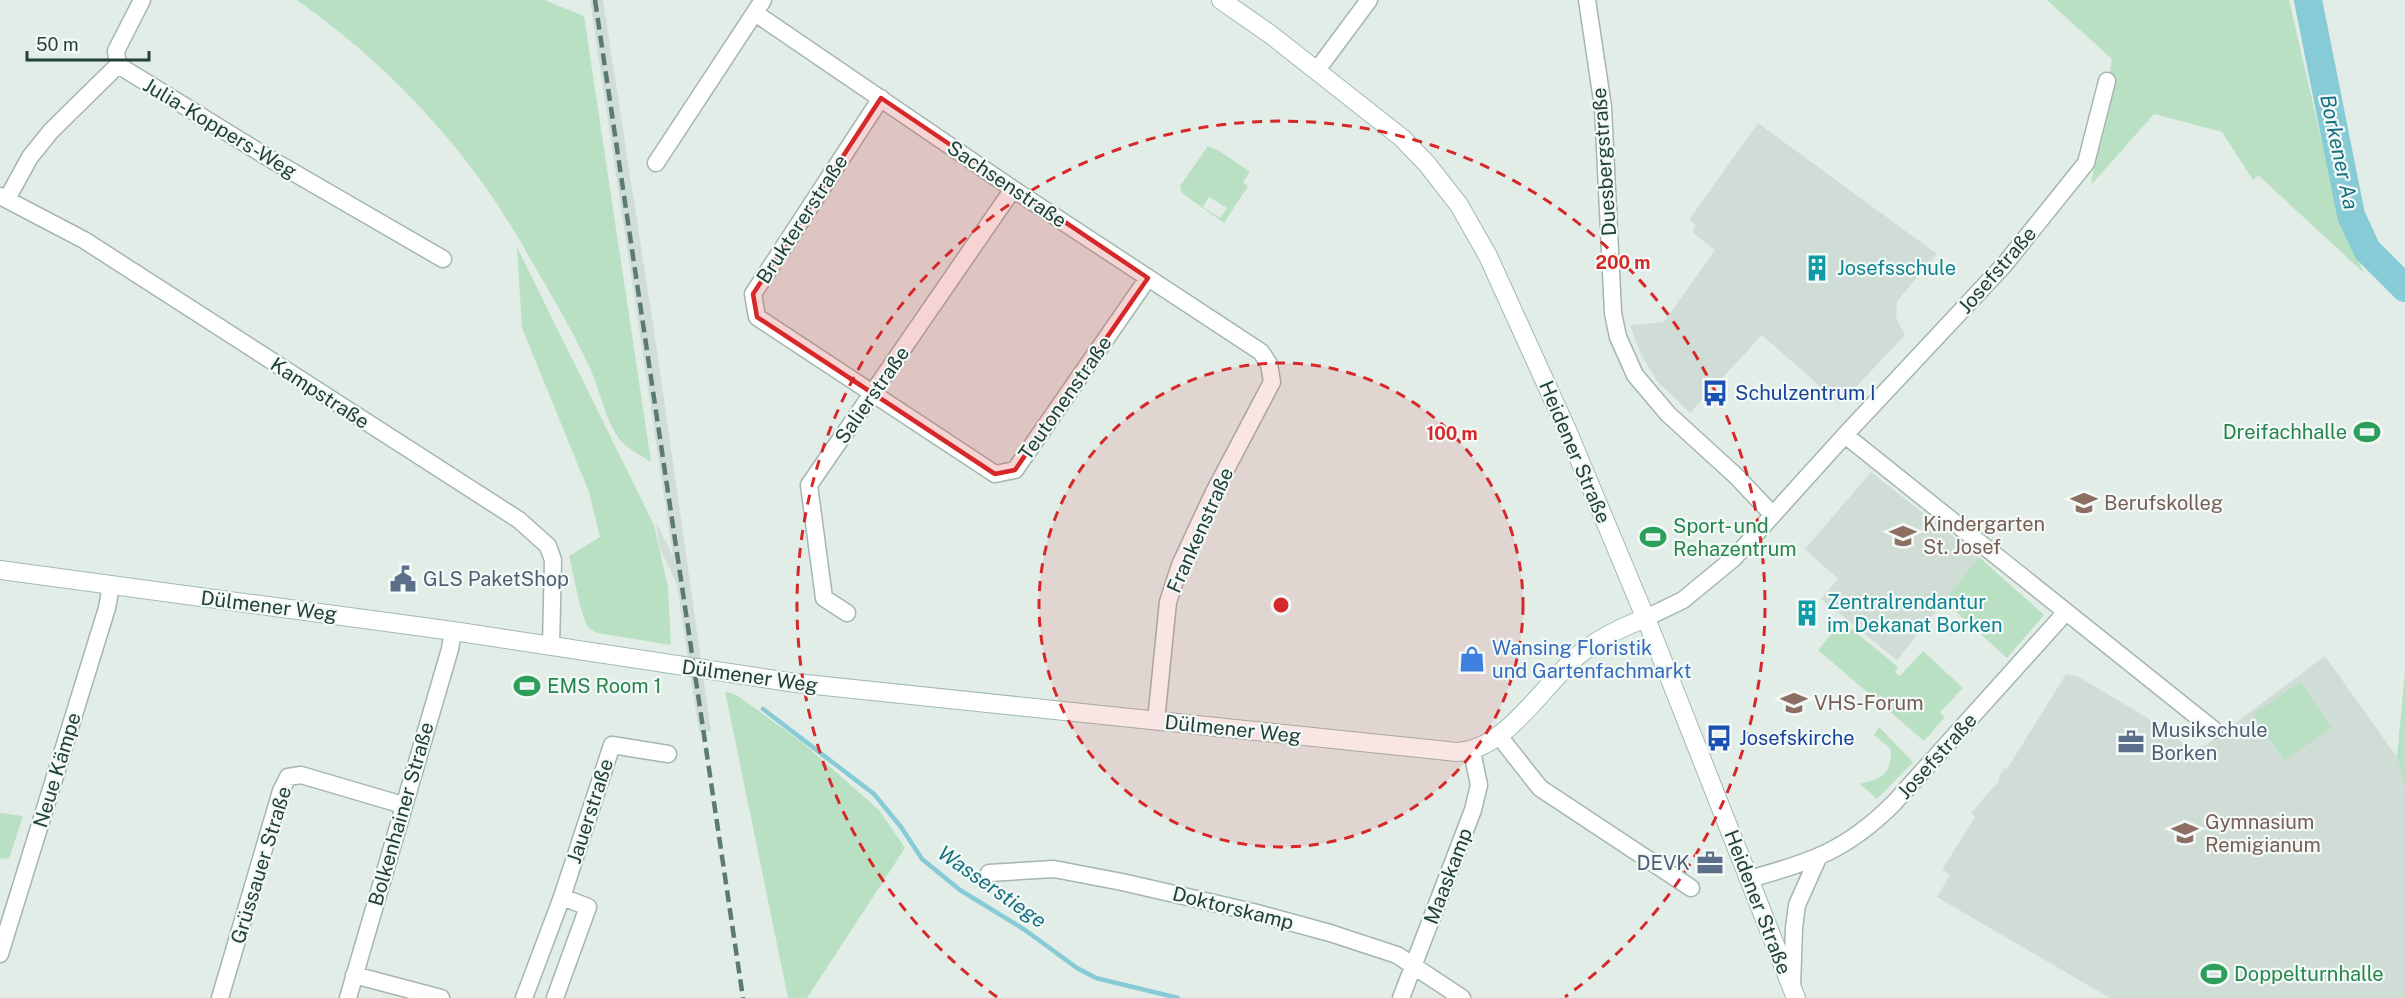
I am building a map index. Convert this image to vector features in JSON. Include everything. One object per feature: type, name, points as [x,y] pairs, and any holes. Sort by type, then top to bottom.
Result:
[{"type":"street","points":[[4,197],[30,157],[51,131],[118,65],[116,51],[142,0]]},
{"type":"street","name":"Heidener Straße","points":[[1221,0],[1317,70],[1402,138],[1459,205],[1488,256],[1567,430],[1646,618],[1794,993]]},
{"type":"street","points":[[1317,70],[1369,0]]},
{"type":"street","name":"Duesbergstraße","points":[[1587,0],[1603,107],[1613,313],[1618,337],[1635,375],[1668,414],[1729,469],[1773,515]]},
{"type":"street","name":"Sachsenstraße","points":[[656,163],[759,7],[881,98],[1013,189],[1261,352]]},
{"type":"street","name":"Julia-Koppers-Weg","points":[[118,65],[272,160],[443,259]]},
{"type":"street","name":"Josefstraße","points":[[1646,618],[1683,600],[1734,558],[2004,265],[2086,163],[2107,81]]},
{"type":"street","name":"Bruktererstraße","points":[[874,393],[757,317],[753,294],[881,98]]},
{"type":"street","name":"Salierstraße","points":[[847,613],[824,598],[809,485],[1013,189]]},
{"type":"street","name":"Kampstraße","points":[[4,197],[84,240],[519,520],[548,546],[553,560],[551,646]]},
{"type":"street","name":"Teutonenstraße","points":[[874,393],[995,474],[1015,470],[1148,278]]},
{"type":"street","name":"Frankenstraße","points":[[1156,721],[1168,602],[1179,565],[1212,494],[1272,382],[1269,364],[1261,352]]},
{"type":"street","points":[[1845,435],[2214,730]]},
{"type":"street","name":"Dülmener Weg","points":[[0,570],[453,631],[796,682],[1440,751],[1472,751],[1499,736],[1581,653],[1611,632],[1646,618]]},
{"type":"street","name":"Neue Kämpe","points":[[0,954],[107,608],[111,586]]},
{"type":"street","name":"Josefstraße","points":[[1749,879],[1818,858],[1850,840],[1894,803],[2066,612]]},
{"type":"street","name":"Bolkenhainer Straße","points":[[348,998],[450,649],[453,631]]},
{"type":"street","points":[[1499,736],[1540,788],[1691,888]]},
{"type":"street","name":"Jauerstraße","points":[[524,998],[562,897],[612,745],[668,754]]},
{"type":"street","name":"Maaskamp","points":[[1401,998],[1473,810],[1479,785],[1472,751]]},
{"type":"street","name":"Grüssauer Straße","points":[[220,998],[281,791],[288,777],[302,775],[403,805]]},
{"type":"street","points":[[1794,993],[1794,928],[1797,905],[1818,858]]},
{"type":"street","name":"Doktorskamp","points":[[989,873],[1054,869],[1122,882],[1330,933],[1397,955],[1462,998]]},
{"type":"street","points":[[555,998],[588,907],[562,897]]},
{"type":"street","points":[[354,975],[441,998]]},
{"type":"highlighted area","points":[[881,98],[1148,278],[1015,470],[995,474],[757,317],[753,294]]},
{"type":"shaded area","points":[[590,0],[603,0],[658,357],[711,731],[699,732],[677,585],[659,546],[656,522],[673,556]]},
{"type":"shaded area","points":[[1758,123],[1937,254],[1897,301],[1896,318],[1905,335],[1840,404],[1762,335],[1690,413],[1657,381],[1641,355],[1630,325],[1664,322],[1715,250],[1692,232],[1696,225],[1689,220]]},
{"type":"shaded area","points":[[1871,472],[1979,557],[1897,660],[1821,599],[1838,579],[1805,549]]},
{"type":"shaded area","name":"Gymnasium Remigianum","points":[[2325,656],[2397,757],[2405,787],[2405,998],[2110,998],[1937,897],[1950,875],[1942,870],[1975,817],[1971,813],[1997,785],[2004,768],[2007,769],[2066,674],[2079,677],[2161,726],[2190,748],[2206,745]]},
{"type":"green space","points":[[297,0],[544,0],[584,16],[651,462],[627,447],[616,433],[574,335],[523,246],[477,175],[424,111],[394,81],[331,25]]},
{"type":"green space","points":[[2047,0],[2289,0],[2336,203],[2353,252],[2365,274],[2258,175],[2253,180],[2222,132],[2154,114],[2091,185],[2112,59]]},
{"type":"green space","points":[[1208,146],[1225,154],[1250,172],[1243,182],[1248,186],[1224,223],[1182,193],[1180,186]],"holes":[[[1209,197],[1227,208],[1220,218],[1203,207]]]},
{"type":"green space","points":[[517,247],[654,525],[668,587],[671,645],[597,633],[586,623],[569,556],[600,537],[589,492],[522,328]]},
{"type":"green space","points":[[1979,557],[2044,615],[2007,658],[1944,601]]},
{"type":"green space","points":[[1842,621],[1898,667],[1895,672],[1900,676],[1923,651],[1963,688],[1940,712],[1945,717],[1924,741],[1818,650]]},
{"type":"green space","points":[[2405,672],[2405,787],[2397,757]]},
{"type":"green space","points":[[2301,682],[2332,728],[2284,760],[2253,714]]},
{"type":"green space","points":[[725,691],[738,696],[803,743],[879,810],[905,848],[807,998],[788,998]]},
{"type":"green space","points":[[1879,727],[1913,762],[1877,799],[1860,784],[1880,777],[1889,765],[1891,749],[1874,735]]},
{"type":"green space","points":[[0,813],[23,816],[9,859],[0,858]]},
{"type":"waterway","name":"Borkener Aa","points":[[2308,0],[2351,215],[2367,250],[2405,288]]},
{"type":"waterway","name":"Wasserstiege","points":[[763,709],[874,794],[901,827],[922,859],[960,890],[1025,930],[1077,968],[1096,978],[1178,998]]},
{"type":"railway","points":[[595,0],[743,998]]},
{"type":"place","name":"Josefsschule","points":[[1817,268]]},
{"type":"place","name":"Schulzentrum I","points":[[1715,393]]},
{"type":"place","name":"Dreifachhalle","points":[[2367,432]]},
{"type":"place","name":"Berufskolleg","points":[[2084,503]]},
{"type":"place","name":"Kindergarten St. Josef","points":[[1903,536]]},
{"type":"place","name":"Sport- und Rehazentrum","points":[[1653,537]]},
{"type":"place","name":"GLS PaketShop","points":[[403,579]]},
{"type":"place","name":"Zentralrendantur im Dekanat Borken","points":[[1807,613]]},
{"type":"place","name":"Wansing Floristik und Gartenfachmarkt","points":[[1472,659]]},
{"type":"place","name":"EMS Room 1","points":[[527,686]]},
{"type":"place","name":"VHS-Forum","points":[[1794,703]]},
{"type":"place","name":"Josefskirche","points":[[1719,738]]},
{"type":"place","name":"Musikschule Borken","points":[[2131,742]]},
{"type":"place","name":"Gymnasium Remigianum","points":[[2185,833]]},
{"type":"place","name":"DEVK","points":[[1710,863]]},
{"type":"place","name":"Doppelturnhalle","points":[[2214,974]]}]
